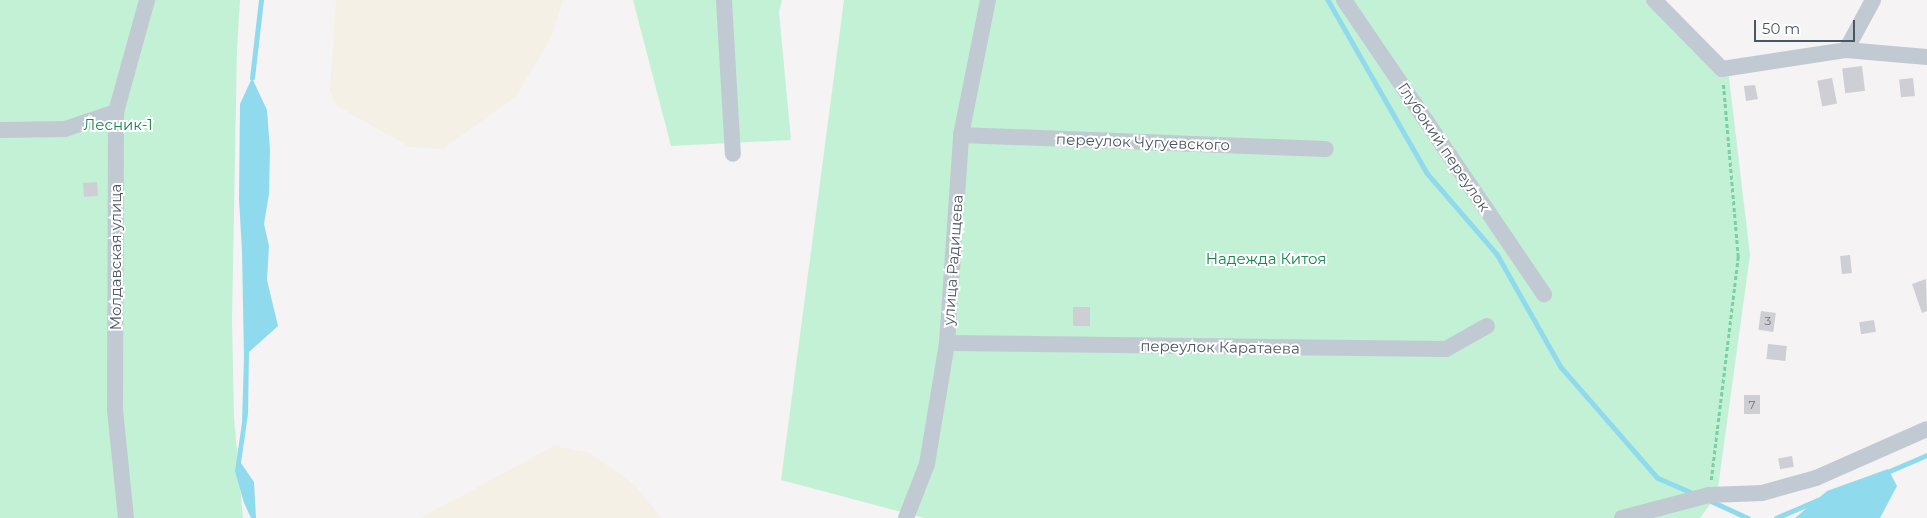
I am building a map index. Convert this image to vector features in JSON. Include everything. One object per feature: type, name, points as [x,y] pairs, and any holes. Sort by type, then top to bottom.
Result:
[{"type":"street","name":"Молдавская улица","points":[[126,518],[115,410],[116,112],[147,0]]},
{"type":"street","points":[[724,0],[733,154]]},
{"type":"street","name":"улица Радищева","points":[[906,518],[927,464],[947,343],[961,135],[988,0]]},
{"type":"street","name":"Глубокий переулок","points":[[1344,0],[1544,294]]},
{"type":"street","points":[[1654,0],[1722,69],[1846,50],[1927,57]]},
{"type":"street","points":[[1846,50],[1873,0]]},
{"type":"street","points":[[0,130],[65,129],[116,112]]},
{"type":"street","name":"переулок Чугуевского","points":[[961,135],[1326,149]]},
{"type":"street","name":"переулок Каратаева","points":[[947,343],[1446,349],[1486,326]]},
{"type":"street","points":[[1622,518],[1709,495],[1762,493],[1816,478],[1927,429]]},
{"type":"path","points":[[1709,495],[1738,257],[1722,69]]},
{"type":"green space","name":"Лесник-1","points":[[0,0],[240,0],[237,49],[232,320],[234,418],[243,518],[0,518]]},
{"type":"green space","points":[[633,0],[782,0],[779,12],[791,140],[671,146]]},
{"type":"green space","name":"Надежда Китоя","points":[[844,0],[1656,0],[1728,69],[1750,255],[1717,495],[1700,518],[924,518],[781,480]]},
{"type":"sand","points":[[336,0],[563,0],[551,38],[516,96],[443,149],[410,147],[337,106],[330,91]]},
{"type":"sand","points":[[554,446],[590,453],[635,485],[661,518],[420,518]]},
{"type":"water","points":[[252,78],[267,110],[270,150],[269,194],[264,224],[269,246],[267,280],[278,326],[249,352],[248,414],[241,463],[254,482],[256,518],[251,518],[244,503],[235,471],[242,423],[244,357],[239,199],[240,104]]},
{"type":"water","points":[[1888,469],[1897,486],[1880,518],[1795,518],[1827,491]]},
{"type":"building","points":[[1862,66],[1865,91],[1845,93],[1842,68]]},
{"type":"building","points":[[1832,78],[1837,104],[1822,106],[1817,81]]},
{"type":"building","points":[[1913,78],[1915,96],[1901,97],[1899,79]]},
{"type":"building","points":[[1755,85],[1758,99],[1746,101],[1744,86]]},
{"type":"building","points":[[97,182],[98,196],[84,197],[83,183]]},
{"type":"building","points":[[1850,255],[1852,273],[1842,274],[1840,256]]},
{"type":"building","points":[[1926,279],[1927,311],[1922,313],[1912,284]]},
{"type":"building","points":[[1073,307],[1090,307],[1090,326],[1073,326]]},
{"type":"building","points":[[1761,311],[1776,313],[1773,332],[1758,330]]},
{"type":"building","points":[[1874,320],[1876,332],[1861,334],[1859,322]]},
{"type":"building","points":[[1768,344],[1787,346],[1785,361],[1766,359]]},
{"type":"building","points":[[1744,395],[1760,395],[1760,414],[1744,414]]},
{"type":"building","points":[[1792,456],[1794,467],[1780,469],[1778,458]]},
{"type":"waterway","points":[[252,78],[261,0]]},
{"type":"waterway","points":[[1328,0],[1427,173],[1497,254],[1561,367],[1658,478],[1695,494]]},
{"type":"waterway","points":[[1885,473],[1927,455]]},
{"type":"waterway","points":[[1709,500],[1748,518]]},
{"type":"waterway","points":[[1776,518],[1818,500]]}]
